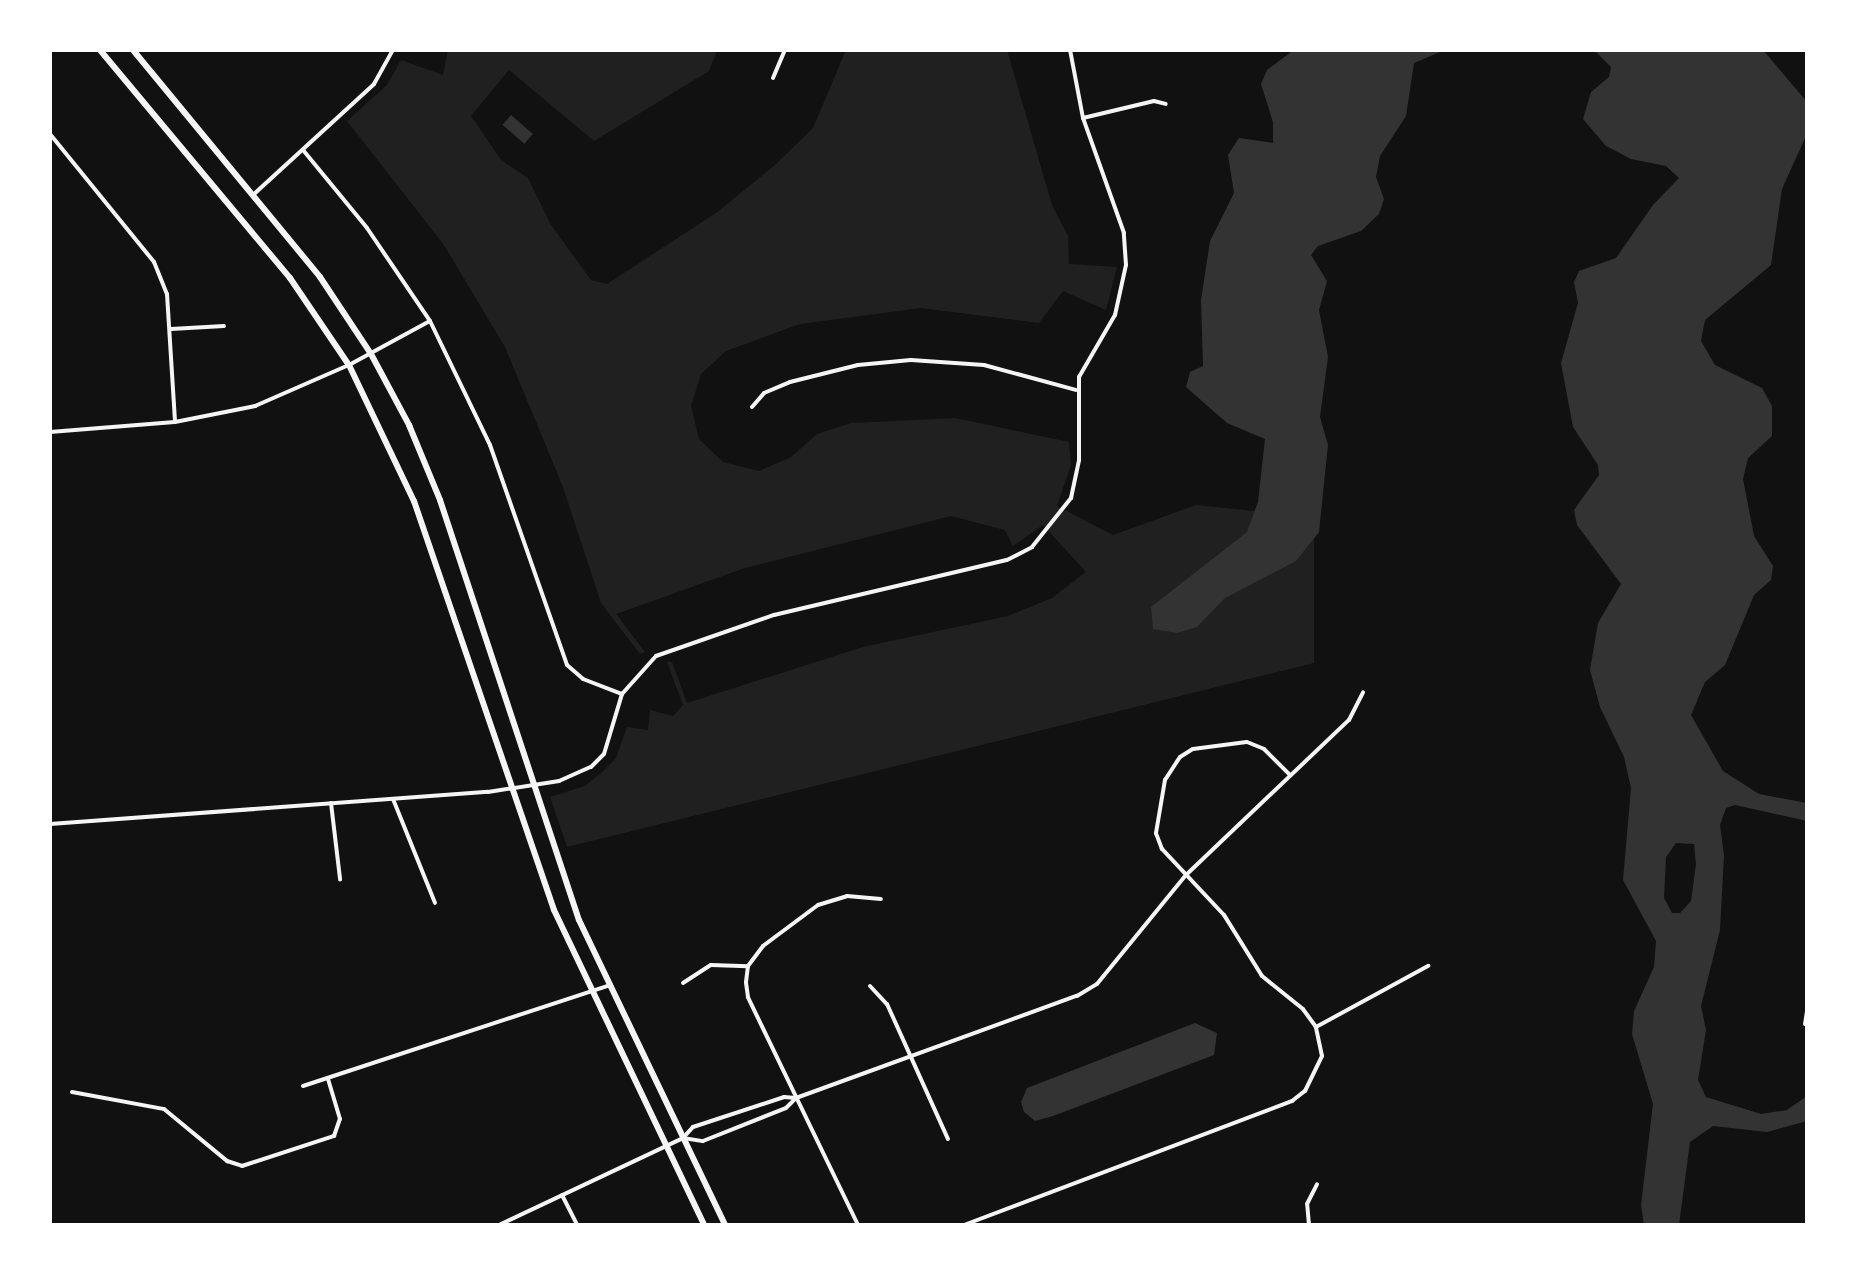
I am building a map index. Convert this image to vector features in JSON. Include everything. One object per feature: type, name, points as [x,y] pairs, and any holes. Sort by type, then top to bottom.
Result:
[{"type":"main road","points":[[100,50],[290,278],[349,365],[414,501],[554,910],[704,1225]]},
{"type":"main road","points":[[133,50],[320,277],[371,354],[440,500],[579,920],[725,1225]]},
{"type":"street","points":[[253,195],[374,84],[393,50]]},
{"type":"street","points":[[773,78],[785,50]]},
{"type":"street","points":[[50,824],[534,787],[580,773],[597,762],[609,745],[622,694],[643,665],[665,651],[883,585],[1007,560],[1032,547],[1071,498],[1079,460],[1076,390],[1085,363],[1121,301],[1127,250],[1113,193],[1083,118],[1070,50]]},
{"type":"street","points":[[1083,118],[1154,101],[1166,104]]},
{"type":"street","points":[[50,134],[154,262],[167,294],[175,422]]},
{"type":"street","points":[[303,150],[367,228],[430,321],[490,445],[561,654],[583,679],[622,694]]},
{"type":"street","points":[[50,432],[175,422],[255,406],[349,365],[430,321]]},
{"type":"street","points":[[171,329],[224,326]]},
{"type":"street","points":[[752,407],[764,393],[790,382],[858,365],[911,360],[984,365],[1076,390]]},
{"type":"street","points":[[499,1225],[683,1138],[693,1127],[724,1115],[796,1098],[912,1058],[1097,984],[1186,875],[1349,720],[1363,692]]},
{"type":"street","points":[[964,1225],[1292,1101],[1319,1068],[1322,1045],[1316,1027],[1303,1009],[1262,976],[1224,915],[1162,849],[1156,833],[1165,780],[1180,757],[1193,749],[1247,742],[1264,749],[1290,775]]},
{"type":"street","points":[[393,799],[435,903]]},
{"type":"street","points":[[331,803],[340,879]]},
{"type":"street","points":[[858,1225],[748,997],[748,966],[763,946],[818,905],[847,896],[881,899]]},
{"type":"street","points":[[683,983],[711,965],[748,966]]},
{"type":"street","points":[[1316,1027],[1428,966]]},
{"type":"street","points":[[303,1086],[611,985]]},
{"type":"street","points":[[870,986],[887,1004],[948,1139]]},
{"type":"street","points":[[1805,1024],[1807,1011]]},
{"type":"street","points":[[72,1092],[164,1109],[227,1161],[242,1166],[334,1136],[340,1119],[328,1079]]},
{"type":"street","points":[[683,1138],[703,1141],[786,1108],[796,1098]]},
{"type":"street","points":[[1309,1225],[1307,1204],[1317,1184]]},
{"type":"street","points":[[562,1195],[577,1225]]},
{"type":"shaded area","points":[[448,50],[717,50],[709,71],[594,141],[509,70],[471,116],[501,160],[528,178],[551,225],[591,280],[607,284],[716,213],[775,165],[813,128],[846,50],[1007,50],[1052,205],[1068,236],[1069,264],[1117,267],[1106,310],[1063,291],[1039,323],[921,308],[800,324],[726,351],[701,374],[691,406],[699,439],[723,462],[759,471],[791,457],[817,434],[851,423],[955,418],[1069,442],[1071,465],[1057,506],[1113,535],[1196,505],[1314,517],[1314,663],[567,847],[550,797],[585,786],[601,773],[616,758],[627,727],[648,730],[650,710],[673,716],[683,705],[667,662],[672,662],[687,703],[863,647],[1008,616],[1052,598],[1086,572],[1043,525],[1013,546],[1005,530],[951,516],[745,568],[616,614],[645,652],[640,654],[601,603],[563,487],[505,347],[444,245],[347,121],[387,85],[401,60],[443,75]]},
{"type":"shaded area","points":[[1294,50],[1445,50],[1414,63],[1406,116],[1380,156],[1376,177],[1384,199],[1379,214],[1361,231],[1318,246],[1311,255],[1327,281],[1319,310],[1328,357],[1320,417],[1328,445],[1319,532],[1296,561],[1225,598],[1197,627],[1177,633],[1153,629],[1151,607],[1247,532],[1258,502],[1265,439],[1227,423],[1186,387],[1190,372],[1203,366],[1201,300],[1210,241],[1234,193],[1228,155],[1239,138],[1273,143],[1273,122],[1261,84],[1267,70]]},
{"type":"shaded area","points":[[1594,50],[1763,50],[1807,102],[1806,136],[1782,189],[1771,265],[1705,320],[1701,341],[1715,365],[1762,388],[1772,406],[1772,436],[1748,458],[1743,479],[1754,536],[1773,566],[1771,580],[1754,595],[1725,665],[1705,682],[1691,715],[1723,771],[1759,794],[1807,803],[1807,821],[1735,805],[1726,808],[1720,825],[1724,855],[1720,930],[1701,1006],[1706,1030],[1698,1080],[1706,1097],[1761,1114],[1787,1110],[1807,1096],[1807,1121],[1767,1132],[1713,1126],[1690,1142],[1679,1225],[1644,1225],[1641,1205],[1653,1104],[1632,1034],[1634,1011],[1654,967],[1656,941],[1623,880],[1631,788],[1624,757],[1600,707],[1590,670],[1598,623],[1621,584],[1577,525],[1574,510],[1599,475],[1598,465],[1573,427],[1561,363],[1578,303],[1574,282],[1579,271],[1616,258],[1653,205],[1679,178],[1666,166],[1631,159],[1606,146],[1583,119],[1591,92],[1609,77],[1611,67]],"holes":[[[1676,843],[1694,844],[1696,864],[1691,901],[1680,913],[1672,913],[1664,898],[1666,857]]]},
{"type":"shaded area","points":[[511,115],[533,134],[524,144],[502,125]]},
{"type":"shaded area","points":[[1195,1023],[1217,1033],[1214,1055],[1053,1116],[1035,1121],[1024,1112],[1021,1102],[1027,1088]]}]
